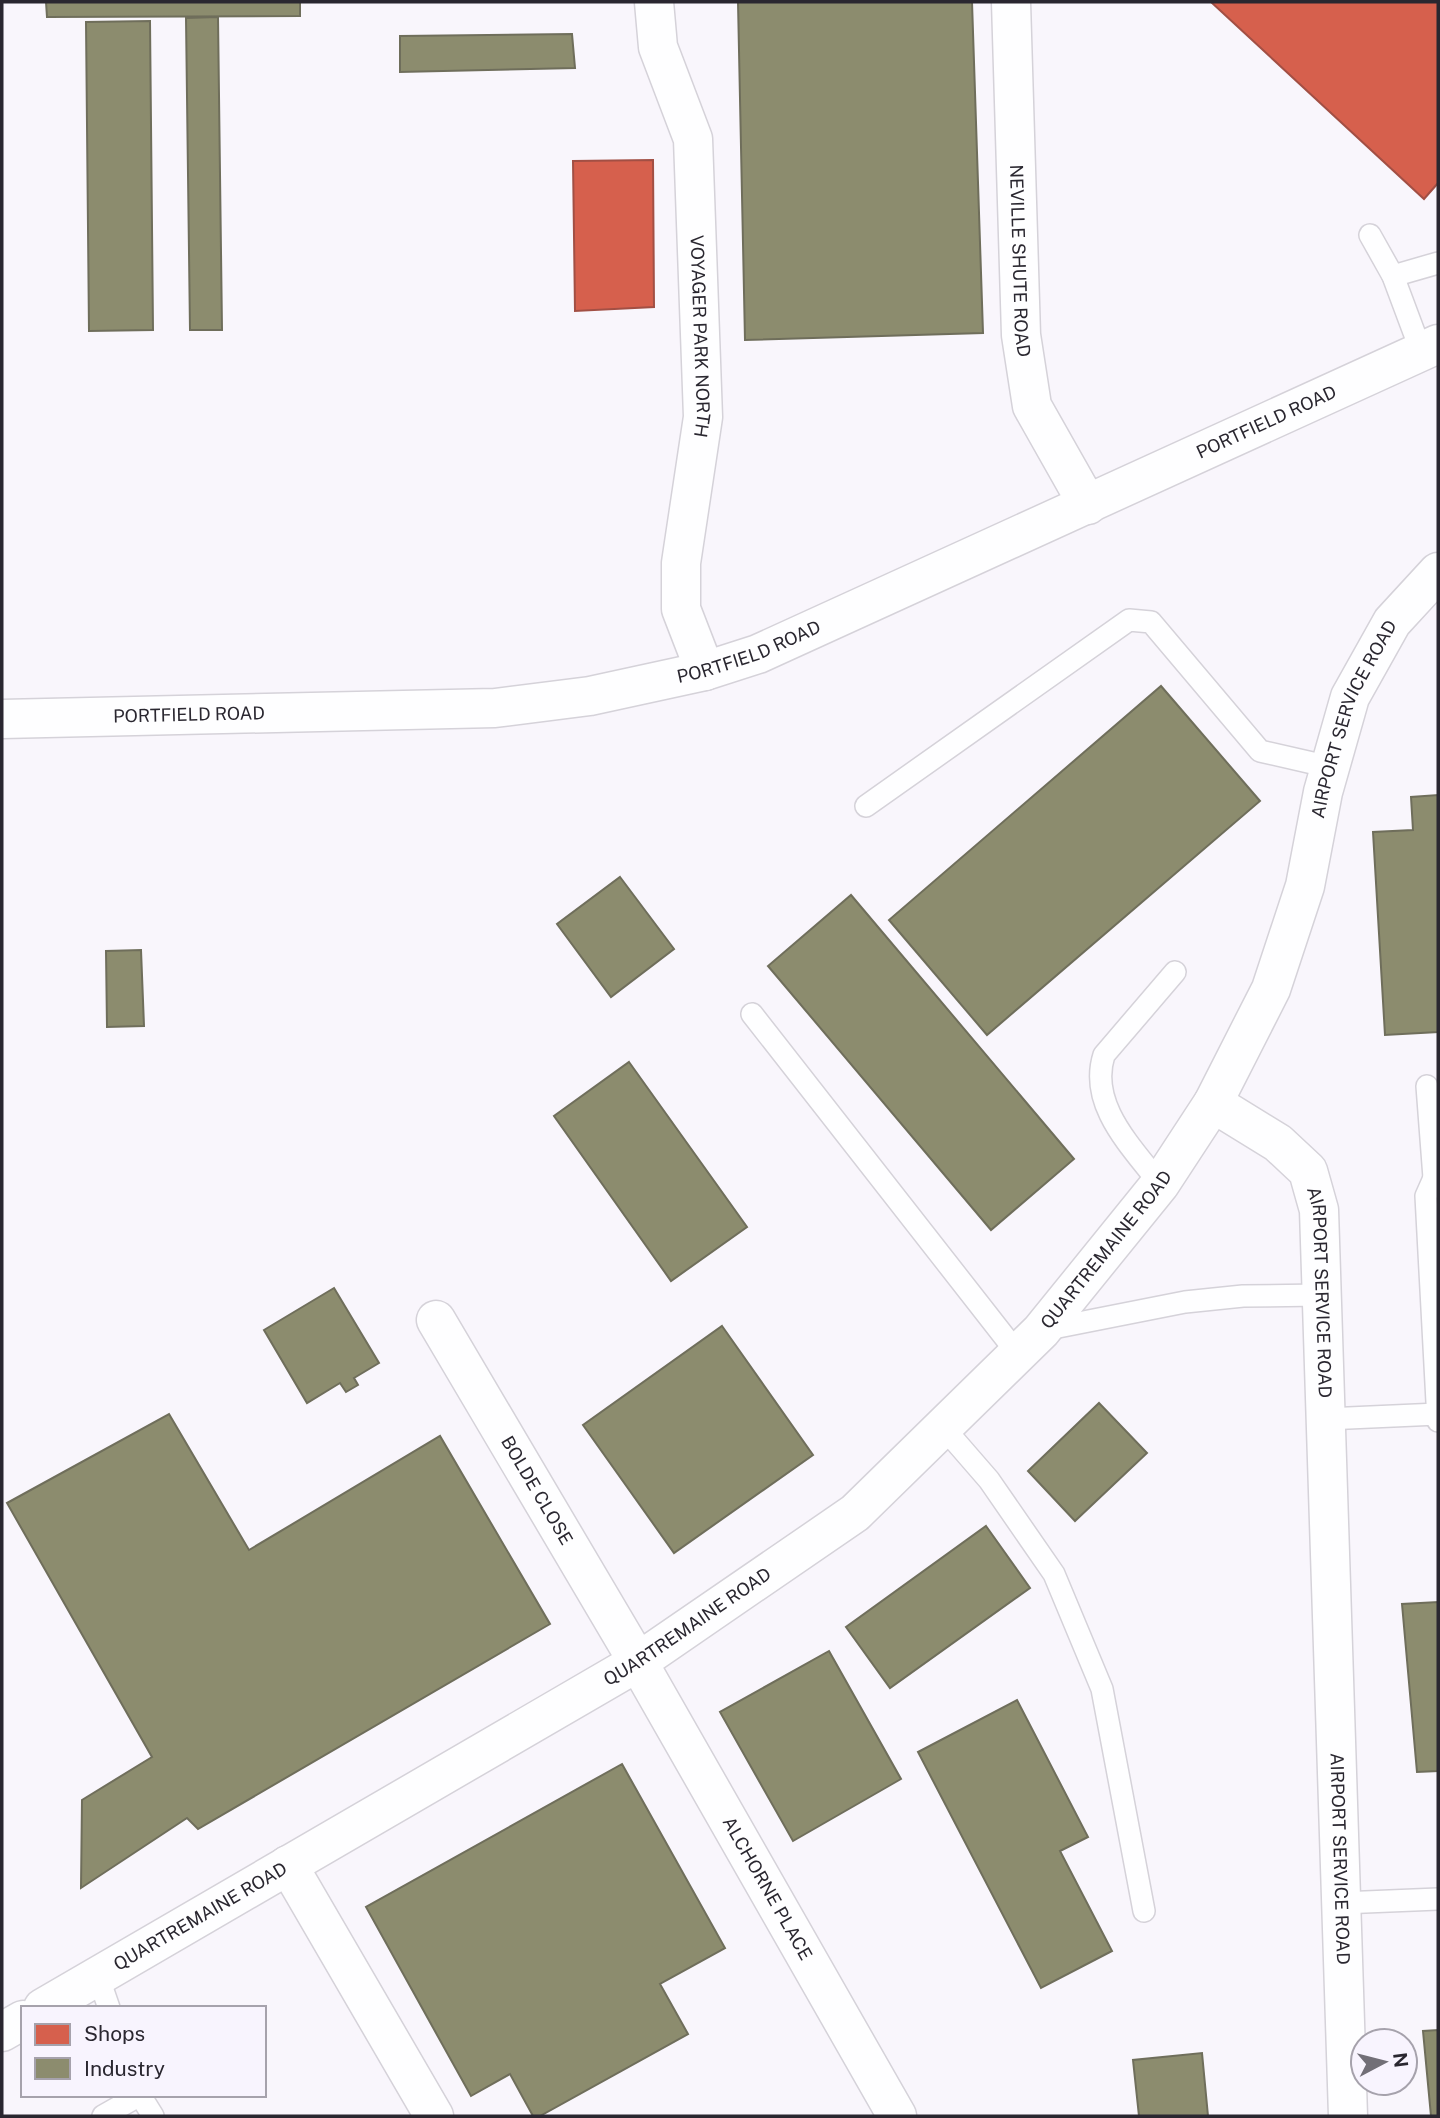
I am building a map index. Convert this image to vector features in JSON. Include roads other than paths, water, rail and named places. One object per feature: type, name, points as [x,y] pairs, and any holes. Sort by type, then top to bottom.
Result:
[{"type":"street","name":"VOYAGER PARK NORTH","points":[[654,2],[659,47],[693,139],[703,417],[681,563],[681,609],[705,671]]},
{"type":"street","name":"NEVILLE SHUTE ROAD","points":[[1011,2],[1021,335],[1028,383],[1032,406],[1087,505]]},
{"type":"street","name":"PORTFIELD ROAD","points":[[2,719],[495,708],[590,696],[705,671],[758,654],[1430,348]]},
{"type":"street","name":"AIRPORT SERVICE ROAD","points":[[1348,2116],[1319,1210],[1308,1171],[1278,1143],[1213,1103],[1271,989],[1305,887],[1330,768],[1350,697],[1369,658],[1392,622],[1438,572]]},
{"type":"street","name":"QUARTREMAINE ROAD","points":[[51,2006],[104,1992],[288,1865],[638,1662],[856,1513],[1029,1342],[1160,1184],[1213,1103]]},
{"type":"street","name":"BOLDE CLOSE","points":[[436,1320],[638,1662]]},
{"type":"street","name":"ALCHORNE PLACE","points":[[638,1662],[897,2116]]},
{"type":"street","points":[[288,1865],[434,2116]]},
{"type":"street","points":[[2,2032],[21,2021]]},
{"type":"lane","points":[[1370,235],[1430,348]]},
{"type":"lane","points":[[1393,276],[1438,263]]},
{"type":"lane","points":[[866,806],[1129,620],[1151,622],[1260,751],[1330,768]]},
{"type":"lane","points":[[1160,1184],[1112,1119],[1102,1094],[1099,1071],[1104,1055],[1175,972]]},
{"type":"lane","points":[[752,1014],[1029,1342],[1185,1302],[1243,1296],[1321,1295]]},
{"type":"lane","points":[[1427,1086],[1436,1177],[1426,1196],[1438,1420]]},
{"type":"lane","points":[[1326,1419],[1438,1415]]},
{"type":"lane","points":[[943,1427],[989,1480],[1054,1574],[1102,1689],[1144,1911]]},
{"type":"lane","points":[[1341,1903],[1438,1899]]},
{"type":"lane","points":[[103,2116],[136,2097]]},
{"type":"lane","points":[[141,2097],[153,2116]]}]
